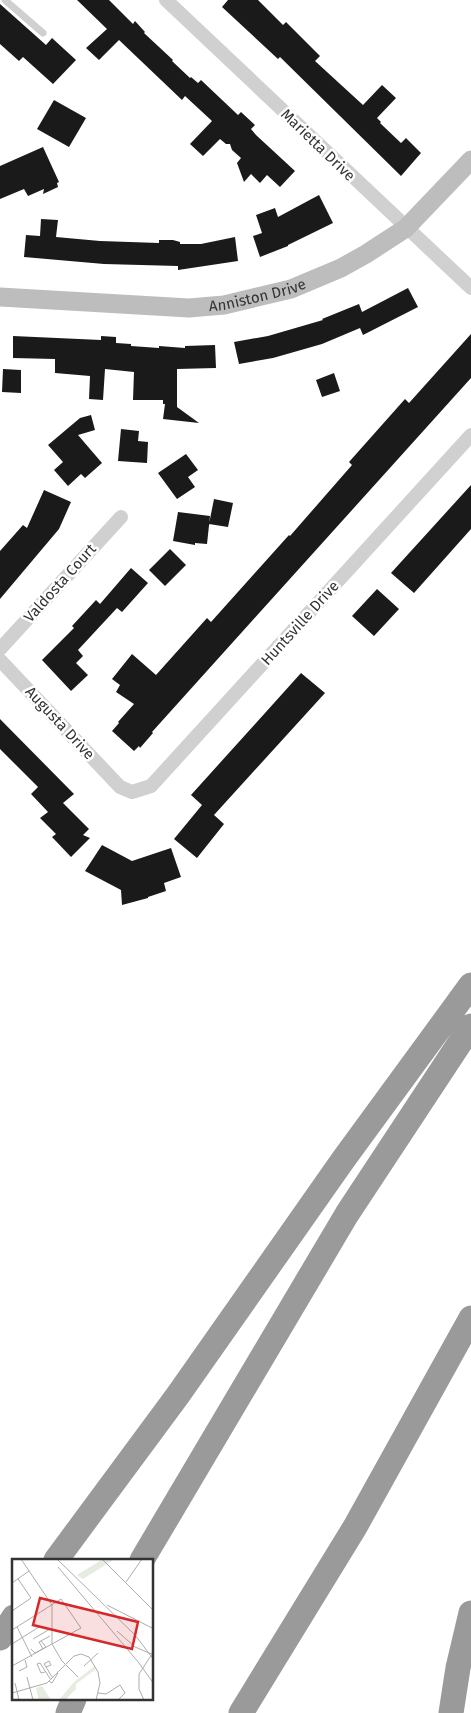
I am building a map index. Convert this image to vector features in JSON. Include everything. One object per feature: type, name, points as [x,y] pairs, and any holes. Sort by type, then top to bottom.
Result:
[{"type":"highway","points":[[57,1559],[178,1395],[344,1160],[471,985]]},
{"type":"highway","points":[[143,1559],[347,1214],[471,1026]]},
{"type":"highway","points":[[241,1713],[355,1527],[471,1318]]},
{"type":"highway","points":[[451,1713],[458,1668],[471,1613]]},
{"type":"highway","points":[[0,1638],[12,1620]]},
{"type":"highway","points":[[68,1713],[74,1700]]},
{"type":"street","name":"Marietta Drive","points":[[166,0],[471,288]]},
{"type":"street","name":"Anniston Drive","points":[[1,295],[165,308],[224,305],[291,289],[316,280],[366,254],[406,228],[471,160]]},
{"type":"street","name":"Huntsville Drive","points":[[120,787],[132,792],[151,786],[471,435]]},
{"type":"street","name":"Valdosta Court","points":[[0,649],[121,517]]},
{"type":"street","name":"Augusta Drive","points":[[0,660],[120,787]]},
{"type":"lane","points":[[5,0],[43,34]]},
{"type":"building","points":[[77,0],[109,0],[133,24],[135,21],[144,33],[190,78],[198,83],[201,80],[238,115],[241,112],[255,125],[251,129],[256,135],[295,171],[280,187],[267,175],[260,183],[251,174],[244,182],[237,163],[241,158],[232,150],[230,144],[226,144],[220,139],[203,156],[190,144],[212,121],[185,96],[182,100],[119,40],[99,60],[86,48],[107,29]]},
{"type":"building","points":[[228,0],[258,0],[283,25],[286,22],[320,56],[315,61],[363,105],[382,85],[396,98],[377,118],[401,143],[406,138],[421,153],[401,176],[280,57],[278,59],[222,7]]},
{"type":"building","points":[[0,4],[46,45],[52,38],[76,60],[53,84],[23,57],[19,61],[0,44]]},
{"type":"building","points":[[54,100],[86,118],[69,147],[37,129]]},
{"type":"building","points":[[43,147],[59,182],[57,183],[58,187],[43,194],[44,189],[28,196],[24,189],[0,199],[0,166]]},
{"type":"building","points":[[319,195],[333,223],[288,246],[260,257],[253,236],[262,233],[256,215],[275,208],[278,217]]},
{"type":"building","points":[[41,219],[58,220],[56,237],[159,243],[159,240],[173,240],[180,242],[180,244],[201,244],[235,237],[238,261],[178,270],[178,266],[104,264],[24,257],[26,235],[40,236]]},
{"type":"building","points":[[408,288],[418,307],[363,335],[360,328],[322,344],[273,358],[239,364],[234,342],[268,336],[323,320],[359,304],[362,312]]},
{"type":"building","points":[[471,334],[471,378],[152,732],[140,748],[139,746],[134,751],[112,731],[134,704],[116,692],[120,685],[112,679],[132,654],[156,675],[207,618],[211,622],[352,465],[349,462],[405,399],[409,403]]},
{"type":"building","points":[[13,336],[101,340],[101,336],[116,337],[116,343],[159,348],[159,346],[185,348],[185,346],[215,345],[216,368],[177,369],[177,407],[199,423],[163,419],[165,404],[163,404],[163,400],[133,400],[134,372],[105,369],[103,400],[89,399],[90,376],[55,373],[55,359],[13,358]]},
{"type":"building","points":[[3,369],[21,370],[21,393],[2,392]]},
{"type":"building","points":[[334,373],[340,391],[322,397],[316,380]]},
{"type":"building","points":[[91,415],[95,430],[78,435],[102,463],[85,478],[81,474],[68,486],[54,470],[63,462],[48,445],[80,418]]},
{"type":"building","points":[[121,429],[139,431],[138,441],[148,442],[147,463],[118,461]]},
{"type":"building","points":[[186,454],[198,470],[188,477],[195,487],[177,499],[158,473]]},
{"type":"building","points":[[471,485],[471,529],[414,593],[391,573]]},
{"type":"building","points":[[44,490],[71,502],[59,529],[0,599],[0,551],[23,525],[27,528]]},
{"type":"building","points":[[214,499],[233,503],[228,527],[209,524]]},
{"type":"building","points":[[178,512],[210,516],[207,544],[195,543],[195,545],[173,541]]},
{"type":"building","points":[[170,549],[186,565],[165,586],[149,570]]},
{"type":"building","points":[[131,568],[148,583],[122,612],[117,608],[78,650],[83,656],[76,663],[88,675],[71,691],[42,660],[74,628],[72,626],[96,600],[100,604]]},
{"type":"building","points":[[377,589],[399,609],[374,636],[352,616]]},
{"type":"building","points":[[301,673],[325,693],[214,815],[224,824],[197,858],[174,839],[202,805],[191,795]]},
{"type":"building","points":[[0,719],[74,794],[63,803],[89,829],[83,835],[90,838],[71,857],[52,837],[56,834],[40,818],[48,812],[31,794],[38,787],[0,749]]},
{"type":"building","points":[[102,845],[132,861],[171,848],[181,877],[164,883],[166,891],[122,905],[121,890],[85,871]]}]
